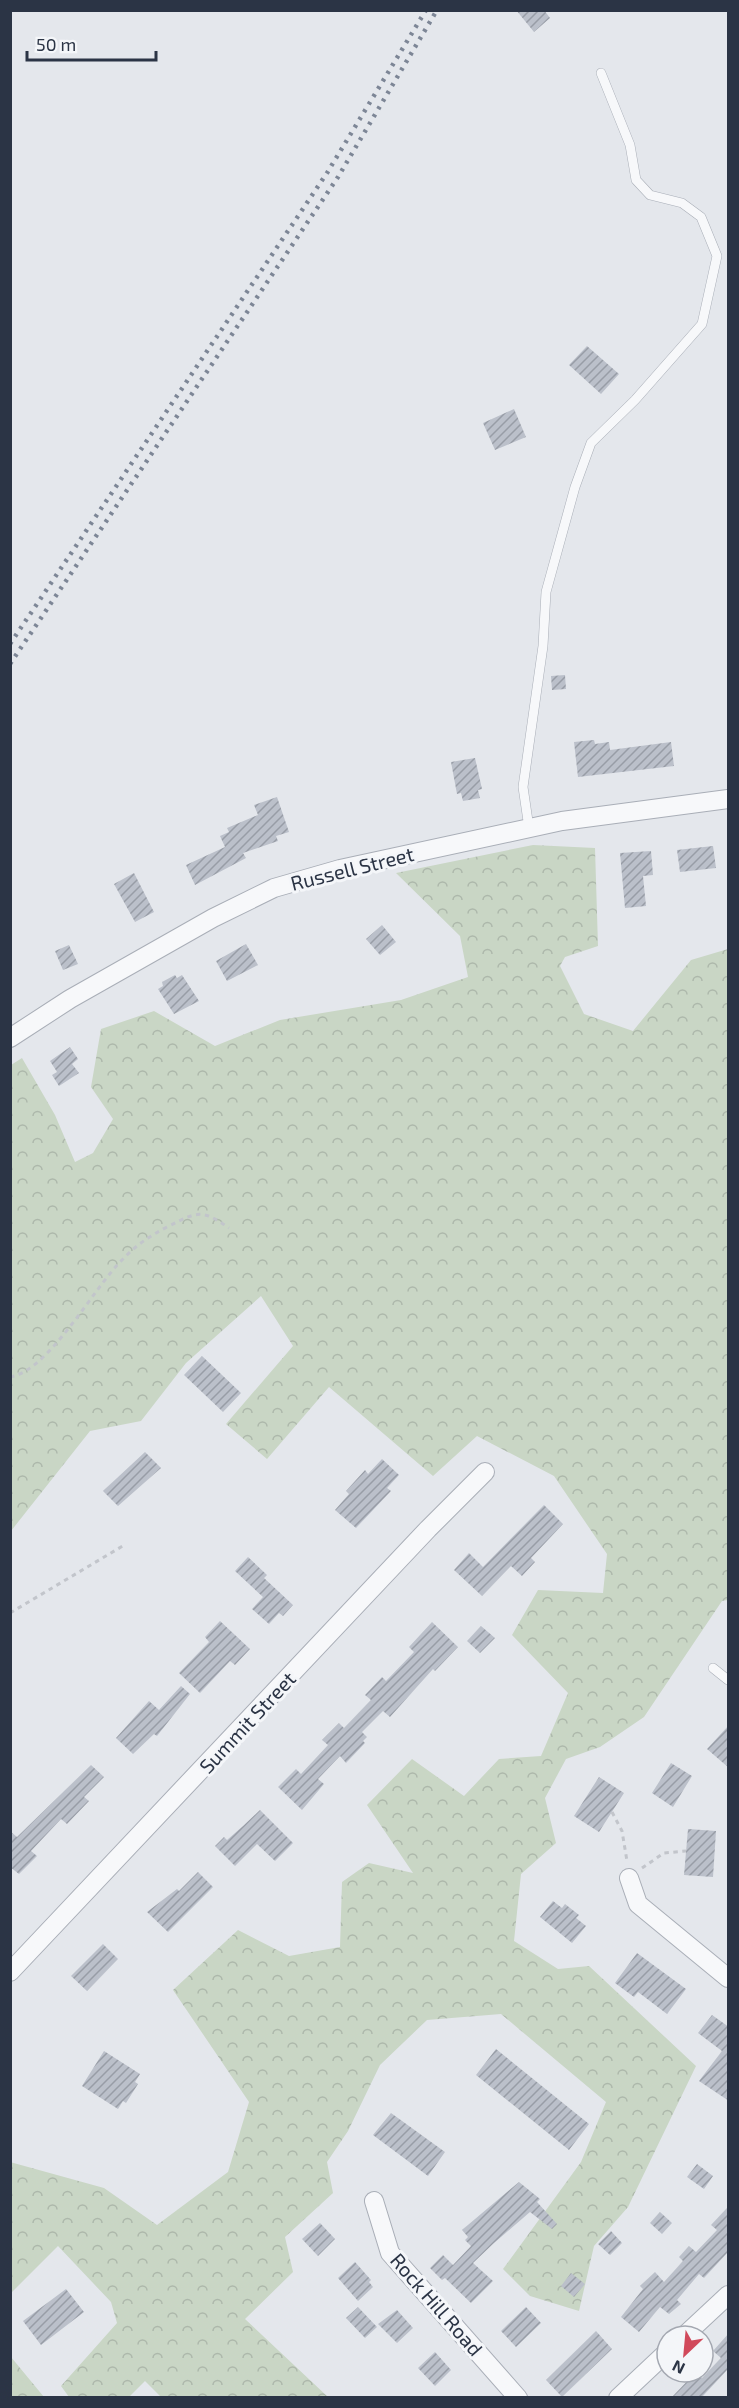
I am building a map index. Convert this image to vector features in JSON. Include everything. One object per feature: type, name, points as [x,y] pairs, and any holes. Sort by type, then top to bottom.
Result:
[{"type":"street","name":"Russell Street","points":[[10,1038],[70,999],[213,918],[274,888],[340,869],[529,828],[596,816],[729,800]]},
{"type":"street","name":"Summit Street","points":[[10,1972],[428,1529],[485,1472]]},
{"type":"street","points":[[629,1878],[638,1904],[729,1978]]},
{"type":"street","name":"Rock Hill Road","points":[[374,2201],[390,2253],[518,2397]]},
{"type":"street","points":[[697,2324],[729,2295]]},
{"type":"street","points":[[618,2397],[655,2363]]},
{"type":"lane","points":[[529,828],[522,787],[543,646],[546,592],[575,487],[591,443],[635,400],[702,324],[717,256],[701,217],[682,203],[650,195],[636,180],[630,145],[600,73]]},
{"type":"lane","points":[[713,1668],[729,1680]]},
{"type":"path","points":[[10,1377],[28,1370],[55,1345],[121,1260],[142,1241],[192,1214],[202,1213],[229,1228]]},
{"type":"path","points":[[10,1613],[126,1544]]},
{"type":"path","points":[[612,1812],[622,1831],[629,1878],[659,1855],[669,1851],[686,1851]]},
{"type":"green space","points":[[533,845],[595,848],[598,946],[565,957],[560,966],[584,1014],[633,1031],[691,960],[728,949],[728,1600],[722,1601],[644,1717],[600,1747],[566,1759],[545,1798],[556,1843],[521,1874],[514,1941],[558,1969],[589,1966],[696,2066],[628,2207],[594,2246],[579,2311],[530,2296],[503,2269],[581,2162],[606,2102],[501,2014],[427,2020],[380,2065],[348,2131],[327,2162],[333,2193],[285,2237],[293,2272],[245,2319],[328,2397],[161,2397],[145,2381],[129,2397],[69,2397],[61,2386],[117,2323],[111,2302],[58,2246],[11,2293],[10,2162],[104,2188],[157,2225],[228,2172],[249,2102],[173,1990],[238,1930],[289,1956],[340,1947],[342,1882],[369,1863],[413,1873],[367,1805],[412,1759],[464,1796],[499,1759],[541,1756],[568,1693],[512,1635],[538,1590],[603,1593],[607,1554],[554,1476],[477,1436],[433,1476],[329,1387],[267,1459],[226,1424],[293,1346],[261,1296],[186,1363],[141,1421],[90,1431],[11,1531],[11,1065],[22,1058],[55,1115],[75,1162],[93,1153],[113,1119],[91,1087],[101,1029],[154,1011],[215,1046],[280,1020],[401,1000],[468,977],[460,936],[396,873]]},
{"type":"green space","points":[[11,2357],[44,2397],[11,2397]]},
{"type":"building","points":[[516,10],[544,10],[550,18],[534,32]]},
{"type":"building","points":[[587,346],[619,374],[601,394],[569,365]]},
{"type":"building","points":[[514,409],[526,437],[495,450],[483,423]]},
{"type":"building","points":[[565,675],[566,689],[552,690],[551,676]]},
{"type":"building","points":[[594,740],[595,744],[609,742],[610,750],[671,742],[674,766],[578,777],[574,742]]},
{"type":"building","points":[[475,758],[482,789],[478,790],[480,798],[463,801],[461,793],[457,794],[451,762]]},
{"type":"building","points":[[277,797],[289,832],[276,836],[278,841],[243,853],[246,858],[195,885],[186,865],[225,847],[220,836],[229,832],[227,828],[258,815],[254,805]]},
{"type":"building","points":[[713,846],[716,868],[680,872],[677,850]]},
{"type":"building","points":[[651,851],[653,875],[643,876],[646,906],[625,908],[620,853]]},
{"type":"building","points":[[134,873],[154,912],[135,922],[114,884]]},
{"type":"building","points":[[382,925],[396,942],[380,955],[366,939]]},
{"type":"building","points":[[246,944],[258,965],[227,981],[216,961]]},
{"type":"building","points":[[69,945],[78,964],[63,970],[55,951]]},
{"type":"building","points":[[175,975],[177,978],[182,975],[199,1001],[174,1014],[158,989],[163,986],[162,982]]},
{"type":"building","points":[[70,1047],[78,1059],[72,1064],[79,1073],[59,1086],[52,1075],[57,1072],[50,1061]]},
{"type":"building","points":[[202,1356],[241,1393],[223,1412],[184,1375]]},
{"type":"building","points":[[145,1452],[161,1468],[118,1506],[103,1491]]},
{"type":"building","points":[[382,1459],[399,1475],[387,1488],[391,1491],[356,1528],[335,1510],[349,1494],[346,1491],[365,1470],[368,1474]]},
{"type":"building","points":[[544,1505],[563,1524],[531,1558],[535,1562],[522,1576],[511,1566],[482,1596],[454,1570],[469,1553],[483,1567]]},
{"type":"building","points":[[248,1557],[267,1575],[264,1578],[293,1605],[283,1616],[279,1613],[269,1624],[252,1609],[263,1597],[235,1571]]},
{"type":"building","points":[[220,1621],[250,1649],[235,1665],[230,1661],[200,1693],[179,1673],[209,1642],[205,1637]]},
{"type":"building","points":[[432,1622],[458,1647],[435,1671],[433,1669],[390,1717],[383,1711],[362,1732],[367,1737],[363,1741],[365,1743],[346,1763],[340,1756],[318,1779],[324,1784],[302,1810],[278,1787],[296,1769],[301,1774],[328,1745],[322,1740],[339,1723],[344,1728],[371,1700],[365,1695],[382,1677],[386,1681],[414,1652],[409,1647]]},
{"type":"building","points":[[481,1626],[495,1638],[480,1653],[467,1641]]},
{"type":"building","points":[[181,1686],[190,1694],[157,1736],[154,1734],[133,1754],[116,1738],[149,1701],[159,1710]]},
{"type":"building","points":[[729,1725],[729,1768],[707,1749]]},
{"type":"building","points":[[671,1763],[692,1776],[673,1807],[652,1793]]},
{"type":"building","points":[[91,1765],[104,1777],[84,1797],[89,1801],[67,1824],[61,1819],[31,1851],[37,1856],[19,1874],[10,1867],[10,1831],[17,1837]]},
{"type":"building","points":[[599,1777],[624,1793],[599,1832],[574,1816]]},
{"type":"building","points":[[260,1810],[293,1843],[275,1861],[257,1844],[235,1866],[215,1846],[224,1837],[227,1840]]},
{"type":"building","points":[[688,1829],[716,1831],[713,1877],[684,1875]]},
{"type":"building","points":[[198,1872],[213,1887],[168,1932],[147,1912],[177,1889],[179,1891]]},
{"type":"building","points":[[553,1901],[562,1908],[565,1904],[579,1915],[576,1918],[586,1926],[572,1943],[540,1917]]},
{"type":"building","points":[[103,1944],[118,1959],[87,1991],[71,1976]]},
{"type":"building","points":[[637,1953],[686,1989],[667,2014],[638,1992],[634,1997],[615,1983]]},
{"type":"building","points":[[712,2015],[729,2027],[729,2101],[699,2081],[722,2051],[698,2033]]},
{"type":"building","points":[[496,2049],[589,2124],[569,2150],[476,2075]]},
{"type":"building","points":[[104,2051],[140,2074],[135,2082],[138,2084],[126,2103],[123,2101],[118,2109],[82,2086]]},
{"type":"building","points":[[391,2113],[445,2152],[428,2176],[373,2135]]},
{"type":"building","points":[[697,2164],[713,2176],[704,2189],[687,2177]]},
{"type":"building","points":[[519,2182],[540,2199],[537,2202],[557,2224],[552,2229],[530,2212],[494,2243],[473,2263],[493,2281],[471,2303],[445,2278],[442,2280],[430,2268],[443,2255],[453,2265],[471,2246],[465,2240],[468,2237],[462,2230]]},
{"type":"building","points":[[729,2206],[729,2251],[704,2278],[699,2274],[677,2300],[681,2304],[669,2314],[660,2307],[639,2332],[621,2317],[643,2289],[640,2286],[655,2272],[664,2282],[683,2261],[679,2257],[689,2246],[696,2252],[717,2230],[711,2225]]},
{"type":"building","points":[[660,2212],[672,2223],[662,2234],[650,2223]]},
{"type":"building","points":[[320,2223],[335,2239],[318,2256],[302,2239]]},
{"type":"building","points":[[611,2231],[622,2243],[610,2255],[598,2244]]},
{"type":"building","points":[[355,2262],[371,2280],[369,2282],[373,2287],[358,2301],[338,2278]]},
{"type":"building","points":[[571,2273],[585,2284],[574,2297],[561,2286]]},
{"type":"building","points":[[66,2289],[84,2312],[41,2345],[23,2321]]},
{"type":"building","points":[[358,2307],[377,2327],[365,2338],[346,2318]]},
{"type":"building","points":[[526,2307],[541,2323],[516,2347],[501,2331]]},
{"type":"building","points":[[397,2310],[413,2328],[397,2343],[378,2324]]},
{"type":"building","points":[[596,2331],[612,2349],[562,2397],[546,2380]]},
{"type":"building","points":[[729,2333],[729,2368],[715,2383],[715,2364],[721,2358],[715,2353],[715,2349]]},
{"type":"building","points":[[435,2352],[451,2370],[435,2386],[418,2368]]},
{"type":"building","points":[[684,2384],[714,2384],[702,2397],[672,2397]]},
{"type":"railway","points":[[10,644],[327,173],[426,10]]},
{"type":"railway","points":[[10,664],[338,177],[437,10]]}]
